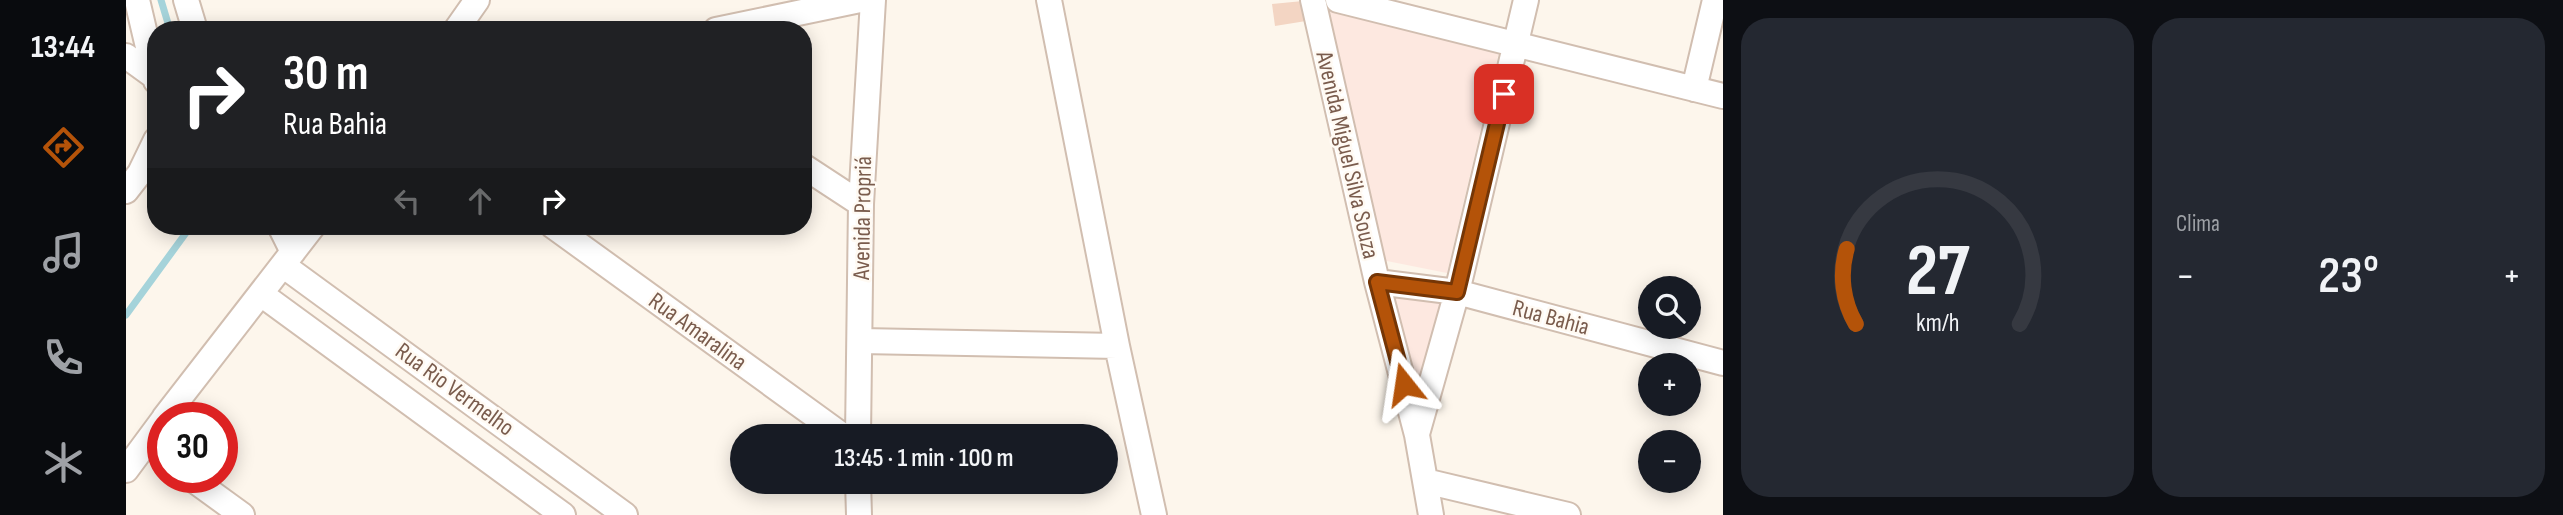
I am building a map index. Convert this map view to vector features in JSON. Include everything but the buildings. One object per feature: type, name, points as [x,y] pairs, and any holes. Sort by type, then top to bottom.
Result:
[{"type":"street","points":[[137,0],[147,44]]},
{"type":"street","points":[[186,0],[192,21]]},
{"type":"street","points":[[462,21],[477,0]]},
{"type":"street","points":[[759,21],[860,0]]},
{"type":"street","name":"Avenida Propriá","points":[[858,424],[861,204],[873,0]]},
{"type":"street","points":[[1049,0],[1117,346],[1154,515]]},
{"type":"street","name":"Avenida Miguel Silva Souza","points":[[1313,0],[1377,282],[1417,435],[1431,515]]},
{"type":"street","points":[[1338,0],[1723,96]]},
{"type":"street","points":[[1417,435],[1457,292],[1526,0]]},
{"type":"street","points":[[1694,89],[1715,0]]},
{"type":"street","points":[[126,56],[147,73]]},
{"type":"street","points":[[126,191],[147,159]]},
{"type":"street","points":[[812,172],[861,204]]},
{"type":"street","points":[[282,235],[288,259]]},
{"type":"street","points":[[177,402],[306,235]]},
{"type":"street","name":"Rua Amaralina","points":[[565,235],[827,424]]},
{"type":"street","name":"Rua Rio Vermelho","points":[[288,259],[625,515]]},
{"type":"street","name":"Rua Bahia","points":[[1377,282],[1457,292],[1723,363]]},
{"type":"street","name":"Rua Rio Vermelho","points":[[261,294],[563,515]]},
{"type":"street","points":[[861,341],[1117,346]]},
{"type":"street","points":[[126,470],[147,456]]},
{"type":"street","points":[[1426,481],[1568,515]]},
{"type":"street","points":[[212,493],[242,515]]},
{"type":"street","points":[[858,494],[859,515]]},
{"type":"shaded area","points":[[1317,5],[1499,52],[1447,273],[1372,258]]},
{"type":"shaded area","points":[[1386,293],[1449,300],[1416,414]]},
{"type":"waterway","points":[[161,0],[167,21]]},
{"type":"waterway","points":[[126,315],[184,235]]},
{"type":"route","points":[[1404,384],[1377,282],[1457,292],[1504,94]]}]
